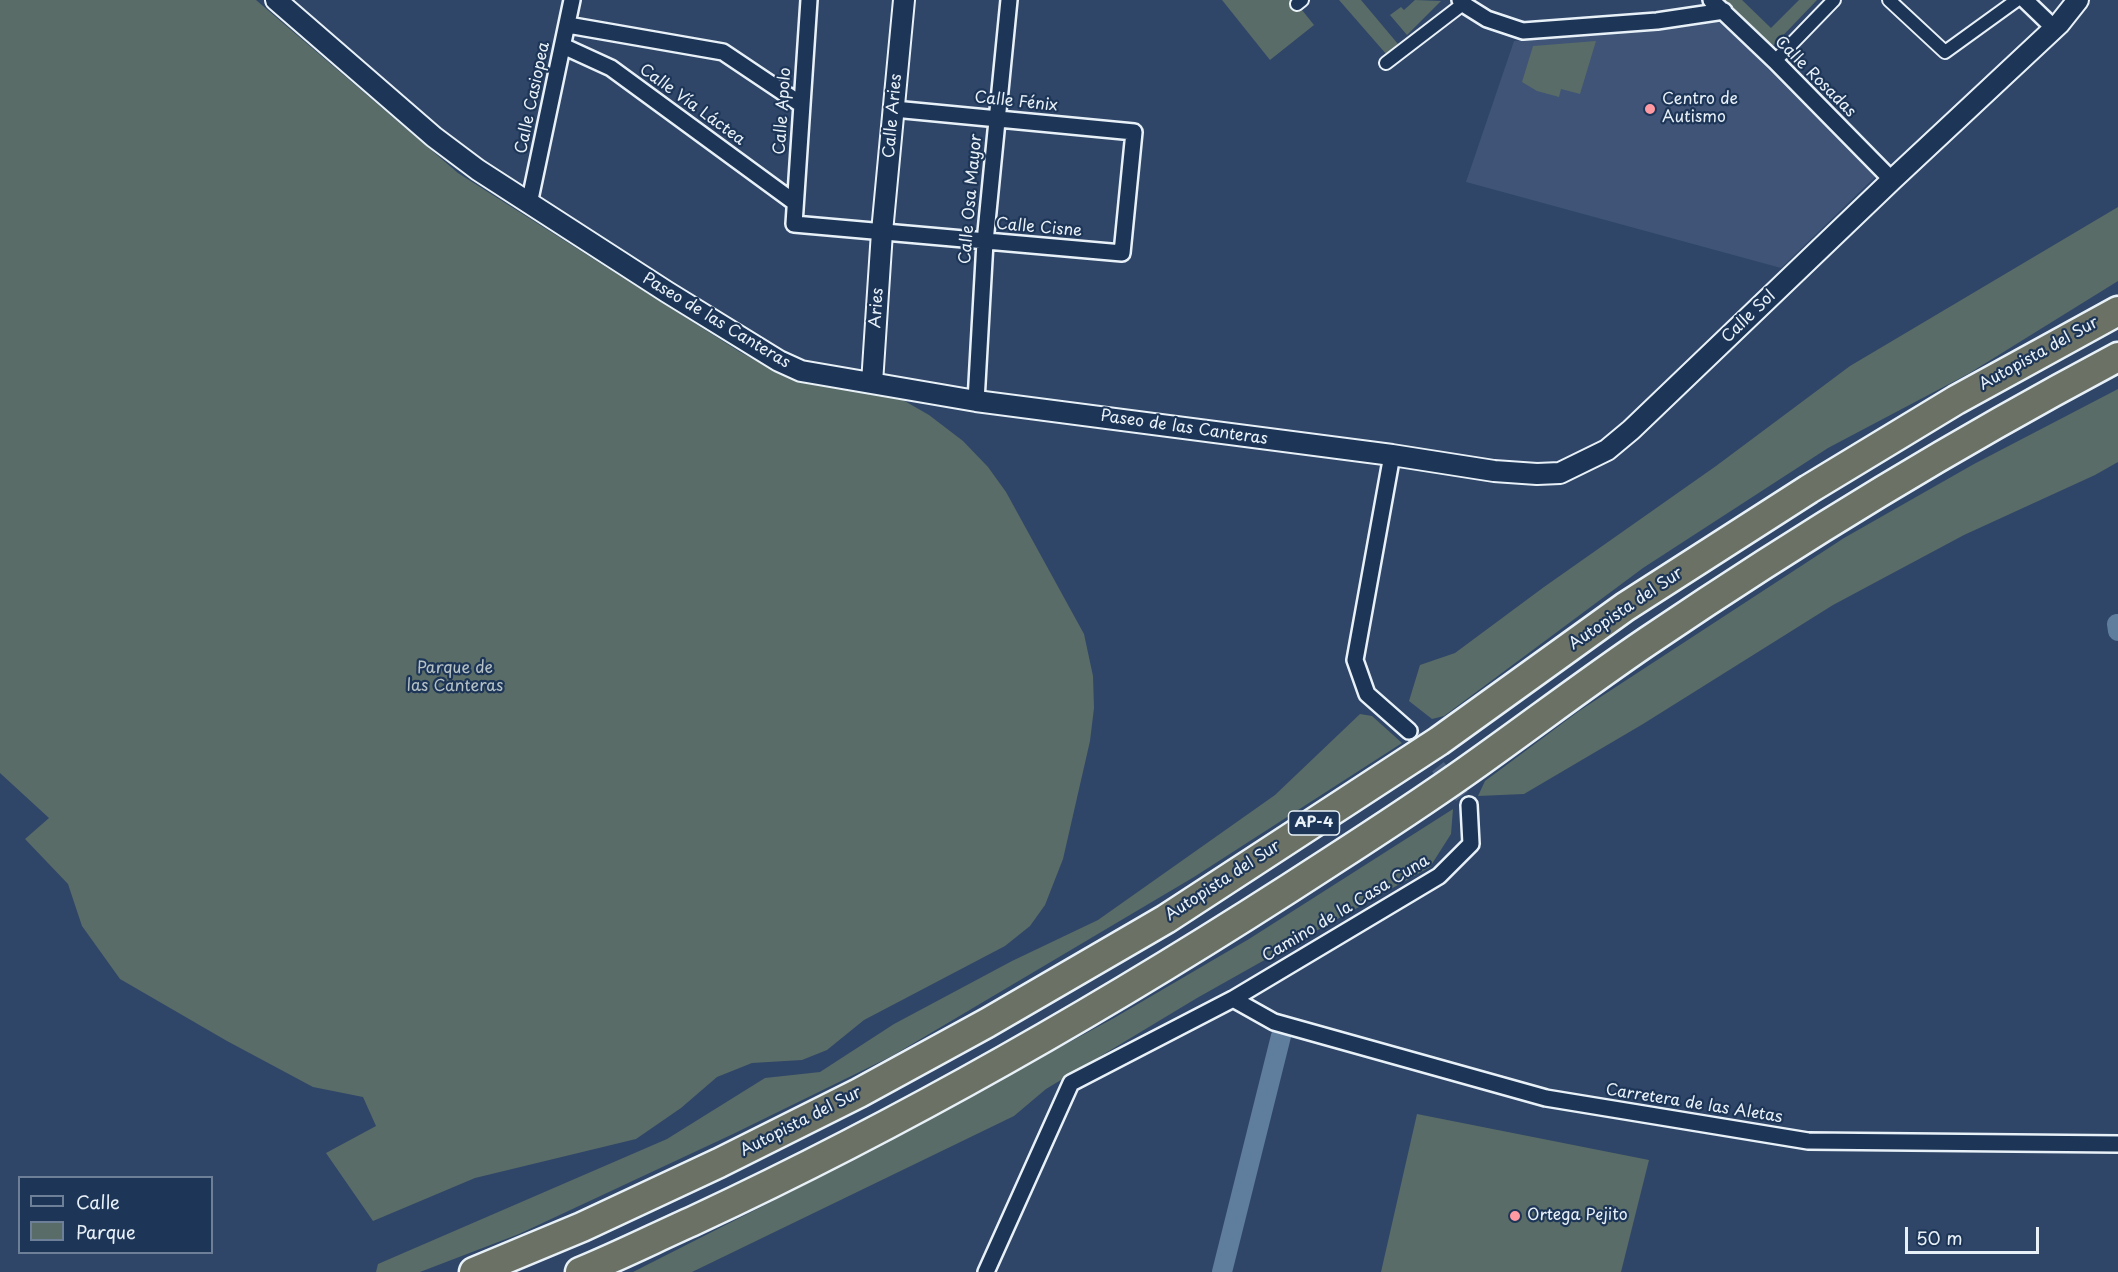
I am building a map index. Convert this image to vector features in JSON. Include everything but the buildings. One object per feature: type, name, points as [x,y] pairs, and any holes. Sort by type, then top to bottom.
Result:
[{"type":"highway","points":[[2070,337],[2118,303]]},
{"type":"highway","name":"Autopista del Sur","points":[[474,1272],[603,1217],[719,1163],[859,1093],[987,1023],[1166,919],[1439,741],[1635,601],[1809,489],[1946,406],[2118,311]]},
{"type":"highway","name":"AP-4","points":[[580,1272],[735,1201],[876,1132],[1012,1057],[1196,948],[1333,861],[1464,773],[1647,642],[1827,523],[1977,434],[2118,357]]},
{"type":"highway","points":[[1977,434],[2069,398],[2118,374]]},
{"type":"street","name":"Paseo de las Canteras","points":[[276,0],[434,137],[478,170],[667,292],[779,361],[801,371],[976,401],[1350,451]]},
{"type":"street","name":"Calle Casiopea","points":[[529,204],[572,0]]},
{"type":"street","name":"Calle Apolo","points":[[794,224],[809,0]]},
{"type":"street","name":"Calle Aries","points":[[882,232],[904,0]]},
{"type":"street","name":"Calle Osa Mayor","points":[[976,401],[985,242],[1009,0]]},
{"type":"street","name":"Calle Rosadas","points":[[1711,0],[1724,10],[1892,180]]},
{"type":"street","points":[[1774,61],[1834,0]]},
{"type":"street","points":[[1889,0],[1945,52],[2017,0]]},
{"type":"street","points":[[2025,0],[2054,28]]},
{"type":"street","name":"Calle Sol","points":[[1350,451],[1392,455],[1494,471],[1537,474],[1560,473],[1607,450],[1640,422],[1892,180],[1969,110],[2054,28],[2078,0]]},
{"type":"street","points":[[1386,63],[1464,1],[1487,19],[1523,31],[1657,21],[1724,10]]},
{"type":"street","points":[[568,25],[723,52],[802,105]]},
{"type":"street","name":"Calle Vía Láctea","points":[[563,46],[611,68],[794,202]]},
{"type":"street","name":"Calle Fénix","points":[[894,109],[1134,132],[1122,253]]},
{"type":"street","name":"Calle Cisne","points":[[794,224],[1122,253]]},
{"type":"street","name":"Aries","points":[[872,383],[882,232]]},
{"type":"street","points":[[1392,455],[1354,660],[1367,694],[1409,730]]},
{"type":"street","name":"Camino de la Casa Cuna","points":[[986,1272],[1071,1083],[1233,999],[1439,876],[1471,844],[1468,806]]},
{"type":"street","name":"Carretera de las Aletas","points":[[1233,999],[1274,1022],[1546,1098],[1808,1141],[2118,1144]]},
{"type":"shaded area","name":"Centro de Autismo","points":[[1721,21],[1875,177],[1781,268],[1466,182],[1514,41]]},
{"type":"green space","name":"Parque de las Canteras","points":[[0,0],[256,0],[458,173],[740,352],[789,378],[896,396],[929,415],[963,441],[988,467],[1006,492],[1084,634],[1093,676],[1094,708],[1090,741],[1063,859],[1045,905],[1030,926],[1005,946],[864,1020],[827,1050],[802,1060],[752,1063],[717,1077],[681,1108],[636,1139],[475,1178],[373,1221],[326,1153],[376,1126],[363,1097],[313,1087],[227,1041],[120,979],[82,926],[68,884],[25,839],[49,818],[0,773]]},
{"type":"green space","points":[[1222,0],[1294,0],[1314,25],[1270,60]]},
{"type":"green space","points":[[1339,0],[1361,0],[1398,44],[1387,55]]},
{"type":"green space","points":[[1415,0],[1441,1],[1407,35],[1390,15],[1401,7],[1404,10]]},
{"type":"green space","points":[[1717,0],[1742,0],[1771,28],[1799,0],[1817,0],[1771,48]]},
{"type":"green space","points":[[1596,41],[1580,94],[1561,89],[1559,97],[1537,91],[1522,82],[1533,46]]},
{"type":"green space","points":[[2118,207],[2118,281],[1968,374],[1828,448],[1643,568],[1444,716],[1432,719],[1409,701],[1420,665],[1455,653],[1544,587],[1716,466],[1850,366]]},
{"type":"green space","points":[[2118,389],[2118,462],[2095,475],[1964,535],[1833,605],[1643,724],[1524,794],[1478,796],[1485,781],[1579,711],[1844,538],[1974,464]]},
{"type":"green space","points":[[1360,714],[1372,716],[1402,743],[1194,877],[892,1056],[733,1134],[519,1234],[420,1272],[376,1272],[378,1264],[667,1139],[765,1078],[820,1072],[894,1024],[1012,961],[1098,920],[1275,795]]},
{"type":"green space","points":[[1453,809],[1451,834],[1430,867],[1197,998],[1046,1089],[1014,1116],[692,1272],[633,1272],[822,1176],[1114,1018],[1249,939]]},
{"type":"green space","name":"Ortega Pejito","points":[[1417,1114],[1649,1160],[1621,1272],[1381,1272]]},
{"type":"waterway","points":[[2117,624],[2118,631]]},
{"type":"waterway","points":[[1222,1272],[1281,1036]]},
{"type":"tunnel","points":[[1409,731],[1469,805]]},
{"type":"place","name":"Centro de Autismo","points":[[1650,109]]},
{"type":"place","name":"Ortega Pejito","points":[[1515,1216]]}]
